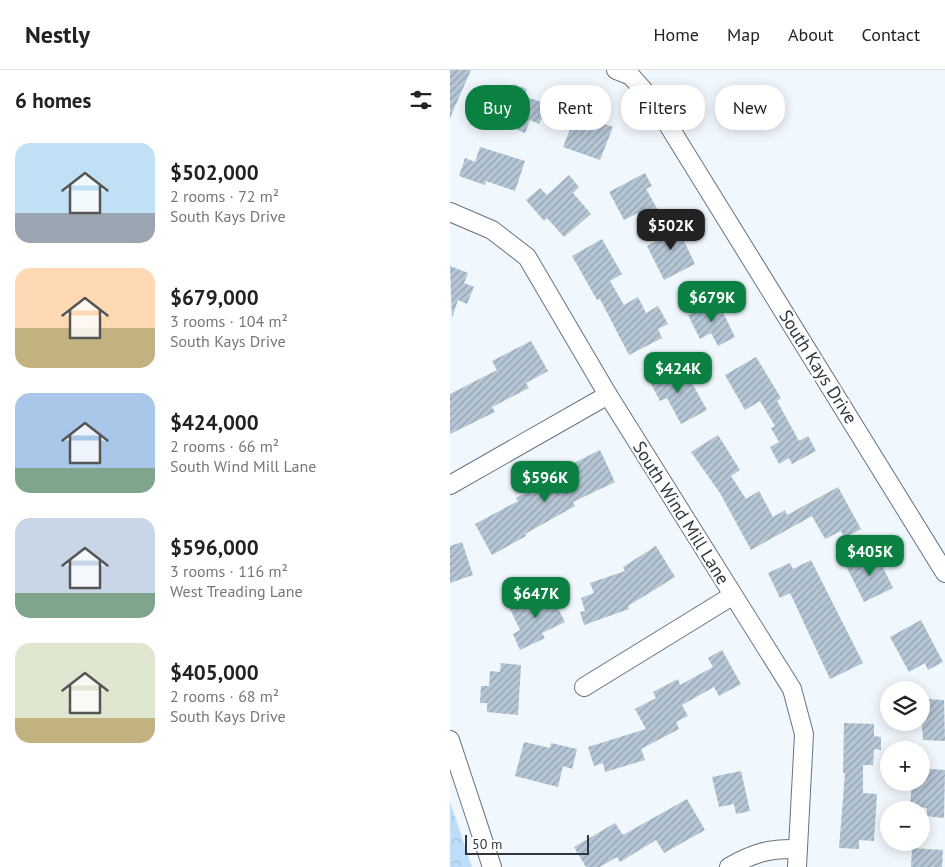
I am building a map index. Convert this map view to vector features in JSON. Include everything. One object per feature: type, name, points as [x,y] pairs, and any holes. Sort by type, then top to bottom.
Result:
[{"type":"street","name":"South Kays Drive","points":[[616,70],[631,76],[654,102],[945,573]]},
{"type":"street","name":"South Wind Mill Lane","points":[[450,212],[492,230],[527,257],[608,395],[732,596],[792,689],[804,734],[797,867]]},
{"type":"street","points":[[450,485],[608,395]]},
{"type":"street","points":[[584,687],[732,596]]},
{"type":"street","points":[[450,740],[492,867]]},
{"type":"street","points":[[729,867],[749,856],[778,848],[798,849]]},
{"type":"green space","points":[[450,802],[472,867],[450,867]]},
{"type":"building","points":[[450,70],[471,70],[450,118]]},
{"type":"building","points":[[530,98],[540,102],[539,124],[530,120]]},
{"type":"building","points":[[611,126],[613,127],[600,160],[563,147],[570,130],[611,130]]},
{"type":"building","points":[[480,147],[525,161],[515,191],[486,181],[485,185],[459,176],[465,158],[475,162]]},
{"type":"building","points":[[645,173],[652,186],[646,189],[658,210],[641,219],[638,213],[624,220],[609,192]]},
{"type":"building","points":[[569,175],[579,187],[573,193],[591,214],[564,237],[547,218],[544,221],[526,200],[540,188],[547,195]]},
{"type":"building","points":[[674,220],[695,264],[664,280],[647,246],[660,239],[655,230]]},
{"type":"building","points":[[602,239],[622,274],[610,281],[624,305],[638,297],[646,313],[658,306],[668,324],[658,329],[662,338],[629,355],[600,299],[597,300],[572,256]]},
{"type":"building","points":[[450,266],[468,273],[464,283],[474,287],[467,304],[458,300],[452,318]]},
{"type":"building","points":[[717,300],[735,337],[718,346],[711,333],[700,339],[688,315]]},
{"type":"building","points":[[531,341],[548,371],[526,383],[529,388],[492,407],[495,412],[450,434],[450,394],[497,370],[492,361]]},
{"type":"building","points":[[756,357],[781,398],[777,401],[799,441],[808,436],[816,451],[792,464],[789,458],[779,464],[770,447],[779,442],[771,428],[775,426],[760,401],[745,410],[725,375]]},
{"type":"building","points":[[683,367],[707,410],[681,424],[667,398],[660,401],[648,378],[664,369],[668,376]]},
{"type":"building","points":[[718,435],[740,470],[731,476],[746,499],[759,491],[773,517],[785,510],[787,515],[838,487],[861,529],[845,538],[841,531],[825,539],[812,516],[751,550],[720,493],[691,452]]},
{"type":"building","points":[[600,450],[615,482],[573,502],[575,506],[492,555],[475,524],[518,501],[516,498],[531,490],[533,494],[569,475],[566,467]]},
{"type":"building","points":[[462,542],[473,575],[450,583],[450,546]]},
{"type":"building","points":[[656,546],[675,577],[628,606],[629,609],[584,625],[580,612],[585,611],[581,598],[594,593],[590,583],[625,571],[623,567]]},
{"type":"building","points":[[875,551],[893,588],[864,602],[846,566]]},
{"type":"building","points":[[811,560],[863,663],[830,679],[790,593],[780,598],[768,573],[790,563],[793,569]]},
{"type":"building","points":[[549,591],[565,622],[542,633],[545,638],[520,650],[513,634],[520,630],[510,609]]},
{"type":"building","points":[[921,620],[943,662],[928,670],[925,663],[909,672],[890,637]]},
{"type":"building","points":[[722,650],[741,684],[719,696],[714,687],[682,705],[688,716],[676,722],[679,729],[641,749],[645,760],[605,772],[603,763],[594,766],[588,747],[646,729],[635,709],[656,698],[653,692],[678,679],[680,685],[713,667],[708,658]]},
{"type":"building","points":[[501,663],[521,665],[518,715],[487,712],[487,703],[480,703],[481,686],[489,686],[490,671],[500,672]]},
{"type":"building","points":[[930,699],[944,700],[945,741],[923,740],[922,731],[930,731]]},
{"type":"building","points":[[844,723],[874,724],[874,736],[881,737],[880,750],[874,749],[873,765],[863,765],[863,793],[877,794],[874,841],[859,840],[859,849],[839,848],[845,773],[843,773]]},
{"type":"building","points":[[524,742],[550,748],[551,743],[577,749],[572,769],[563,766],[558,787],[515,776]]},
{"type":"building","points":[[930,769],[945,770],[944,818],[930,816],[930,801],[910,801],[911,791],[930,791]]},
{"type":"building","points":[[741,771],[750,811],[736,814],[734,804],[719,807],[712,777]]},
{"type":"building","points":[[687,799],[705,830],[664,853],[656,840],[620,862],[617,857],[600,867],[586,867],[574,847],[615,823],[623,835]]},
{"type":"building","points":[[943,850],[942,867],[911,867],[912,851]]}]
